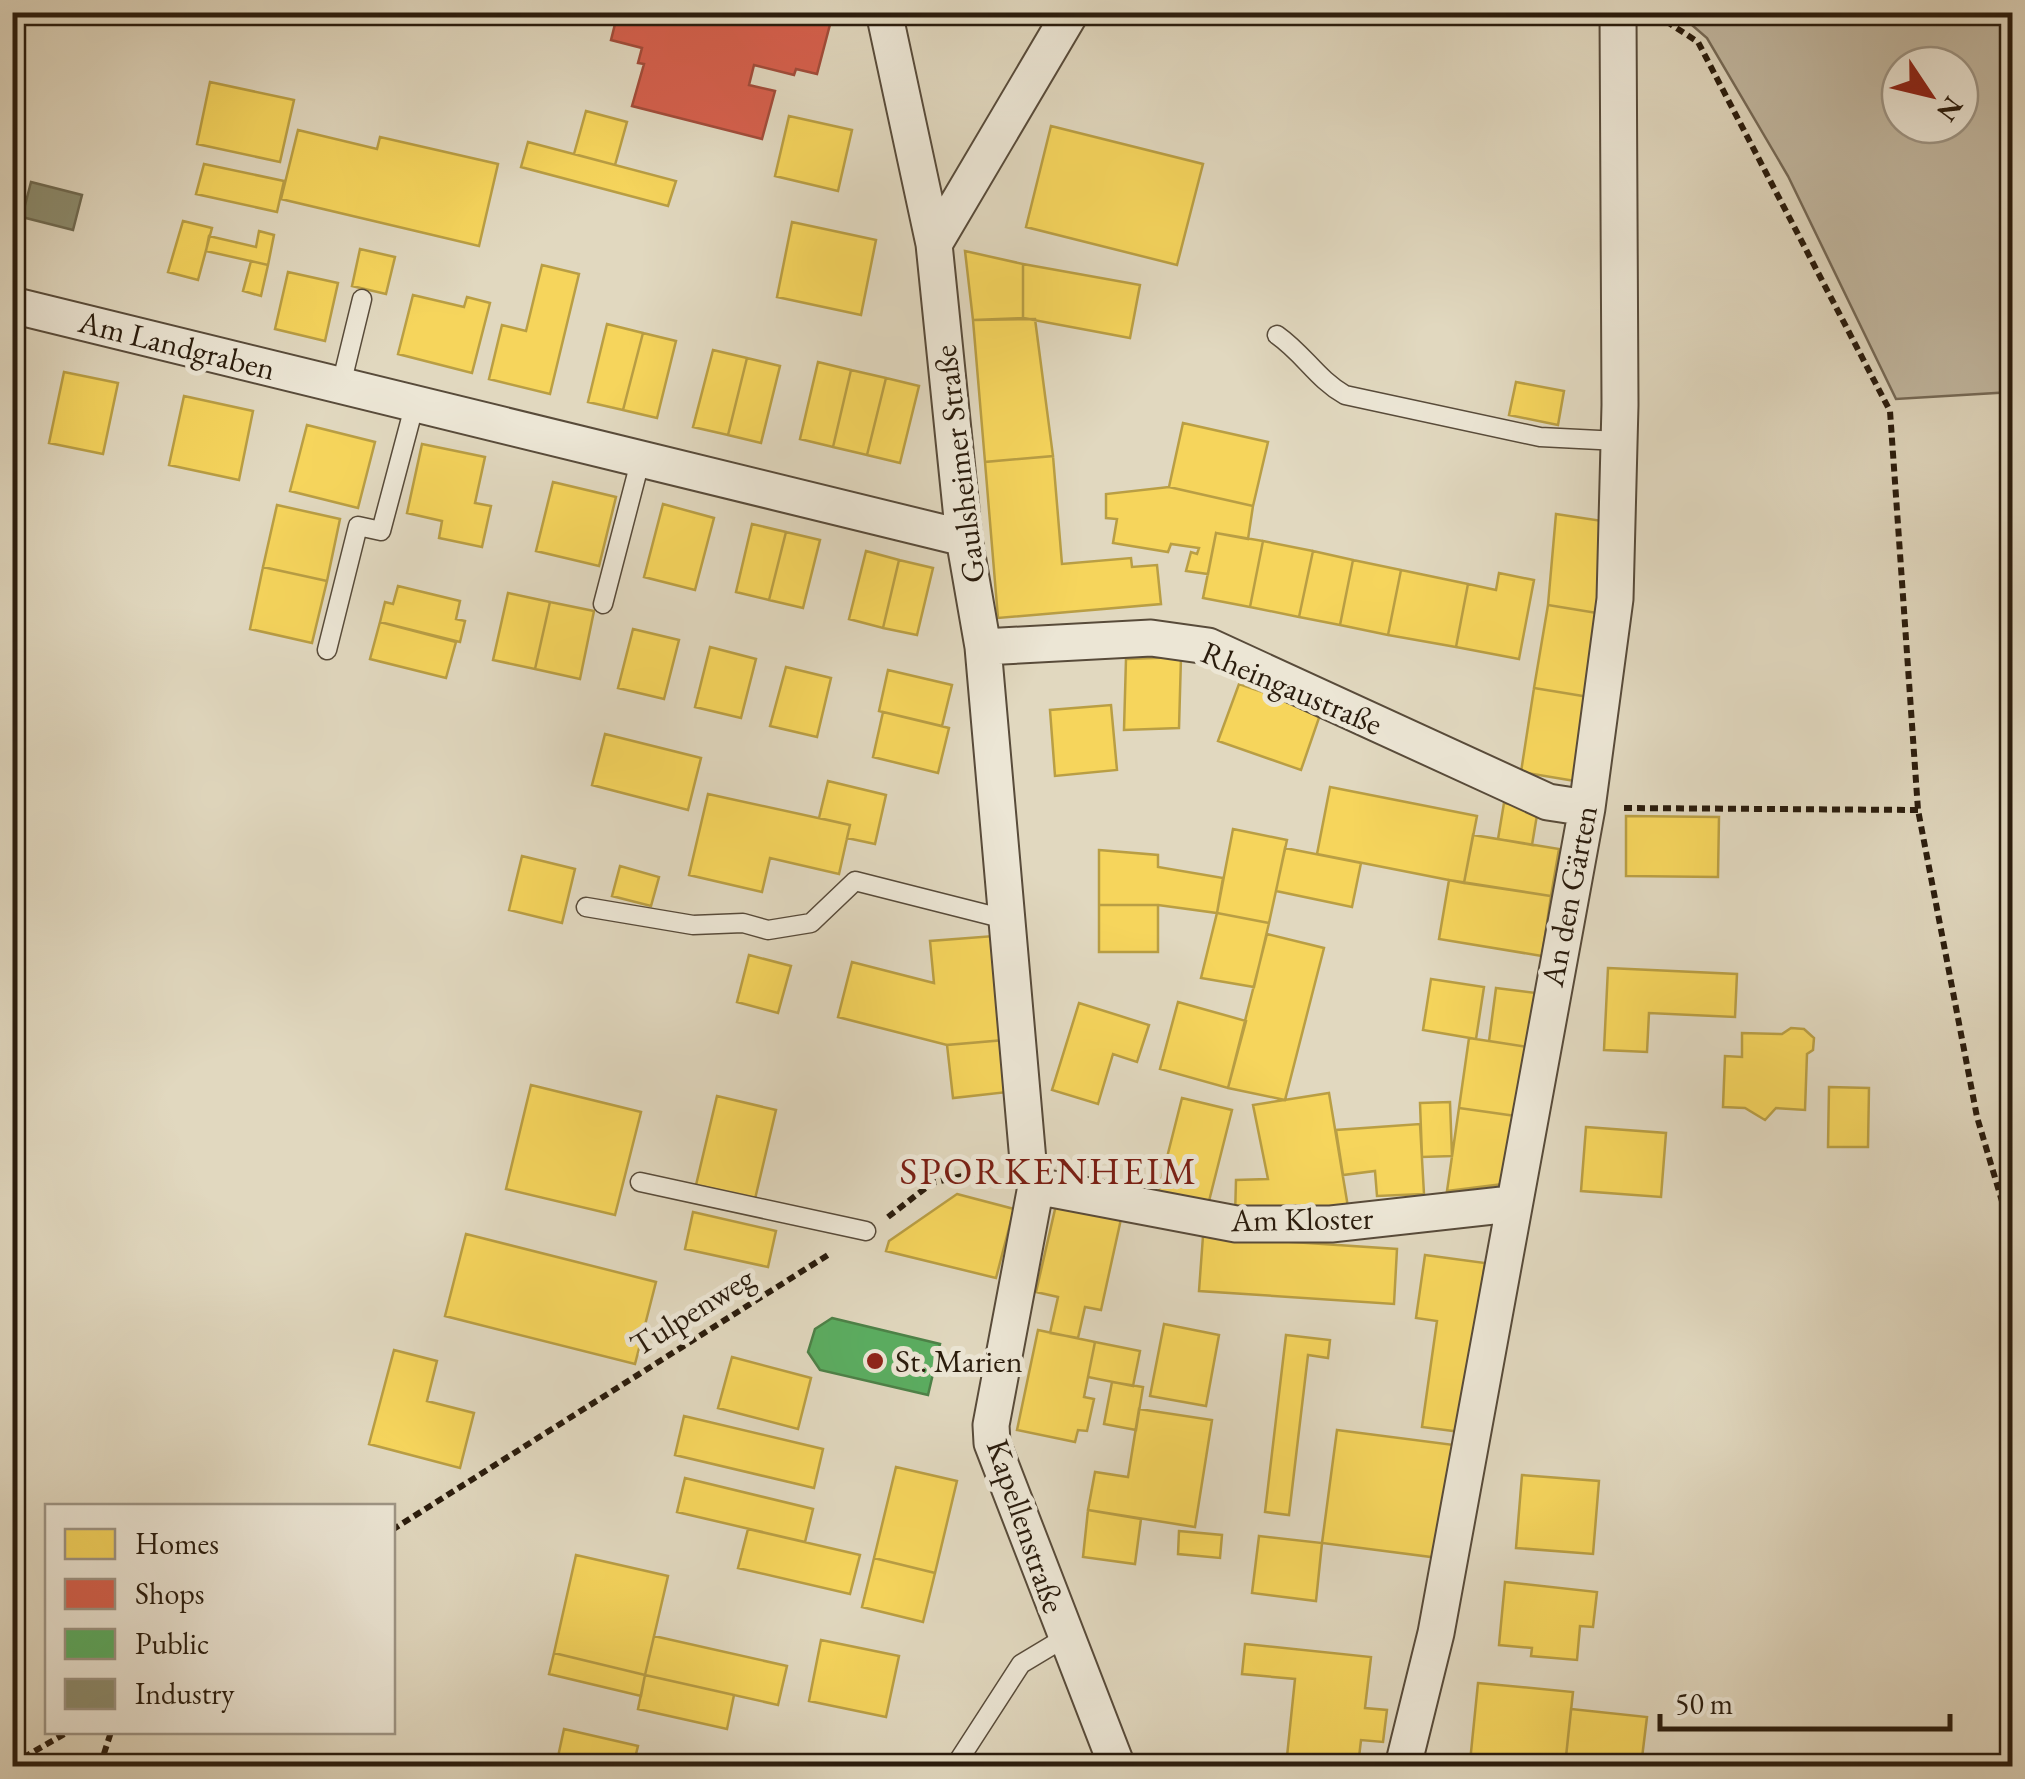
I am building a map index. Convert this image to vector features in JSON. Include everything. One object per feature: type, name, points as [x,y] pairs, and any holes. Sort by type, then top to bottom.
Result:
[{"type":"street","name":"Gaulsheimer Straße","points":[[884,12],[934,244],[964,538],[983,646],[1032,1174]]},
{"type":"street","points":[[934,244],[1071,12]]},
{"type":"street","name":"An den Gärten","points":[[1402,1766],[1436,1633],[1511,1204],[1587,808],[1615,600],[1620,441],[1618,12]]},
{"type":"street","name":"Am Landgraben","points":[[12,305],[964,538]]},
{"type":"street","name":"Rheingaustraße","points":[[983,646],[1152,638],[1208,646],[1548,802],[1587,808]]},
{"type":"street","name":"Am Kloster","points":[[1032,1174],[1236,1224],[1331,1224],[1511,1204]]},
{"type":"street","name":"Kapellenstraße","points":[[1032,1174],[991,1424],[997,1462],[1116,1766]]},
{"type":"lane","points":[[341,385],[362,299]]},
{"type":"lane","points":[[1277,335],[1300,351],[1319,380],[1346,395],[1540,437],[1620,441]]},
{"type":"lane","points":[[327,650],[358,526],[382,531],[415,403]]},
{"type":"lane","points":[[603,604],[641,458]]},
{"type":"lane","points":[[586,907],[693,925],[743,923],[768,930],[811,923],[855,881],[1006,919]]},
{"type":"lane","points":[[640,1182],[866,1231]]},
{"type":"lane","points":[[955,1766],[1022,1664],[1066,1637]]},
{"type":"path","points":[[1653,12],[1698,42],[1890,411],[1918,810],[1977,1118],[2012,1235]]},
{"type":"path","points":[[1587,808],[1918,810]]},
{"type":"path","name":"Tulpenweg","points":[[395,1528],[866,1231],[932,1183],[1032,1174]]},
{"type":"path","points":[[12,1764],[64,1734]]},
{"type":"path","points":[[100,1766],[110,1734]]},
{"type":"shaded area","points":[[1678,13],[2012,13],[2012,392],[1896,399],[1788,176],[1707,38]]},
{"type":"building: Homes","points":[[210,82],[294,100],[280,162],[197,144]]},
{"type":"building: Homes","points":[[586,111],[627,122],[615,165],[574,154]]},
{"type":"building: Homes","points":[[789,116],[852,130],[838,191],[775,176]]},
{"type":"building: Homes","points":[[1051,126],[1203,164],[1177,265],[1026,227]]},
{"type":"building: Homes","points":[[298,130],[377,149],[380,137],[498,164],[479,246],[281,199]]},
{"type":"building: Homes","points":[[528,142],[676,181],[668,206],[521,167]]},
{"type":"building: Homes","points":[[204,164],[284,181],[277,212],[196,194]]},
{"type":"building: Homes","points":[[183,221],[212,228],[198,280],[168,272]]},
{"type":"building: Homes","points":[[792,222],[876,240],[861,315],[777,297]]},
{"type":"building: Homes","points":[[259,231],[274,235],[268,265],[206,251],[209,236],[256,247]]},
{"type":"building: Homes","points":[[360,249],[395,257],[386,294],[352,286]]},
{"type":"building: Homes","points":[[965,251],[1023,264],[1023,318],[973,320]]},
{"type":"building: Homes","points":[[251,261],[268,265],[261,296],[243,291]]},
{"type":"building: Homes","points":[[1023,264],[1140,285],[1130,338],[1023,318]]},
{"type":"building: Homes","points":[[542,265],[579,274],[550,394],[489,379],[502,325],[526,331]]},
{"type":"building: Homes","points":[[288,272],[338,283],[325,341],[275,329]]},
{"type":"building: Homes","points":[[413,295],[464,307],[467,297],[490,303],[472,373],[398,354]]},
{"type":"building: Homes","points":[[1035,319],[1053,456],[985,462],[973,320]]},
{"type":"building: Homes","points":[[607,324],[643,333],[623,410],[588,402]]},
{"type":"building: Homes","points":[[643,333],[676,341],[657,418],[623,410]]},
{"type":"building: Homes","points":[[713,350],[747,358],[728,435],[693,427]]},
{"type":"building: Homes","points":[[747,358],[780,366],[761,443],[728,435]]},
{"type":"building: Homes","points":[[818,362],[851,370],[833,447],[800,439]]},
{"type":"building: Homes","points":[[851,370],[886,378],[867,455],[833,447]]},
{"type":"building: Homes","points":[[64,372],[118,383],[103,454],[49,443]]},
{"type":"building: Homes","points":[[886,378],[919,386],[900,463],[867,455]]},
{"type":"building: Homes","points":[[1516,382],[1564,391],[1558,425],[1509,415]]},
{"type":"building: Homes","points":[[184,396],[253,411],[239,480],[169,465]]},
{"type":"building: Homes","points":[[1183,423],[1268,442],[1253,506],[1169,487]]},
{"type":"building: Homes","points":[[307,425],[375,442],[358,508],[290,491]]},
{"type":"building: Homes","points":[[422,444],[485,457],[475,503],[491,506],[482,547],[439,538],[442,521],[407,513]]},
{"type":"building: Homes","points":[[1053,456],[1062,564],[1131,558],[1132,567],[1157,565],[1161,604],[998,618],[985,462]]},
{"type":"building: Homes","points":[[553,482],[616,497],[599,566],[536,551]]},
{"type":"building: Homes","points":[[1169,487],[1253,506],[1248,539],[1216,533],[1208,574],[1186,571],[1191,552],[1197,554],[1199,548],[1171,544],[1168,552],[1113,543],[1117,519],[1106,518],[1106,494]]},
{"type":"building: Homes","points":[[663,504],[714,518],[695,590],[644,577]]},
{"type":"building: Homes","points":[[277,505],[340,519],[327,581],[263,567]]},
{"type":"building: Homes","points":[[1556,514],[1609,522],[1603,614],[1548,605]]},
{"type":"building: Homes","points":[[752,524],[786,532],[769,600],[736,592]]},
{"type":"building: Homes","points":[[786,532],[820,540],[803,608],[769,600]]},
{"type":"building: Homes","points":[[1216,533],[1263,541],[1250,607],[1203,598]]},
{"type":"building: Homes","points":[[1263,541],[1313,551],[1299,617],[1250,607]]},
{"type":"building: Homes","points":[[866,551],[899,560],[883,628],[849,619]]},
{"type":"building: Homes","points":[[1313,551],[1353,560],[1340,625],[1299,617]]},
{"type":"building: Homes","points":[[899,560],[933,568],[917,635],[883,628]]},
{"type":"building: Homes","points":[[1353,560],[1401,570],[1388,635],[1340,625]]},
{"type":"building: Homes","points":[[263,567],[327,581],[312,643],[250,629]]},
{"type":"building: Homes","points":[[1401,570],[1468,584],[1456,647],[1388,635]]},
{"type":"building: Homes","points":[[1499,573],[1534,580],[1519,659],[1456,647],[1468,584],[1496,590]]},
{"type":"building: Homes","points":[[398,586],[460,601],[456,619],[465,621],[460,642],[380,622],[385,602],[393,604]]},
{"type":"building: Homes","points":[[508,593],[550,602],[535,669],[493,660]]},
{"type":"building: Homes","points":[[550,602],[594,611],[580,679],[535,669]]},
{"type":"building: Homes","points":[[1548,605],[1603,614],[1589,697],[1534,688]]},
{"type":"building: Homes","points":[[380,622],[456,642],[446,678],[370,659]]},
{"type":"building: Homes","points":[[633,629],[679,640],[664,699],[618,688]]},
{"type":"building: Homes","points":[[710,647],[756,659],[741,718],[695,707]]},
{"type":"building: Homes","points":[[1181,657],[1179,728],[1124,730],[1126,659]]},
{"type":"building: Homes","points":[[786,667],[831,678],[817,737],[770,726]]},
{"type":"building: Homes","points":[[888,670],[952,685],[942,726],[879,711]]},
{"type":"building: Homes","points":[[1239,684],[1321,712],[1301,770],[1218,741]]},
{"type":"building: Homes","points":[[1534,688],[1589,697],[1575,781],[1521,772]]},
{"type":"building: Homes","points":[[1111,705],[1117,770],[1055,776],[1050,710]]},
{"type":"building: Homes","points":[[883,712],[949,728],[938,773],[873,757]]},
{"type":"building: Homes","points":[[605,734],[701,758],[688,810],[592,785]]},
{"type":"building: Homes","points":[[828,781],[886,795],[875,844],[847,838],[850,825],[819,818]]},
{"type":"building: Homes","points":[[1330,787],[1477,816],[1464,883],[1317,854]]},
{"type":"building: Homes","points":[[708,794],[850,825],[839,874],[770,858],[762,892],[689,875]]},
{"type":"building: Homes","points":[[1504,803],[1538,809],[1532,845],[1498,839]]},
{"type":"building: Homes","points":[[1626,816],[1719,817],[1718,877],[1626,876]]},
{"type":"building: Homes","points":[[1233,829],[1287,840],[1269,923],[1217,913]]},
{"type":"building: Homes","points":[[1473,835],[1559,849],[1551,896],[1464,883]]},
{"type":"building: Homes","points":[[1285,848],[1361,863],[1352,907],[1276,891]]},
{"type":"building: Homes","points":[[1099,850],[1158,855],[1158,867],[1223,878],[1217,913],[1158,905],[1099,905]]},
{"type":"building: Homes","points":[[522,856],[575,869],[562,923],[509,910]]},
{"type":"building: Homes","points":[[620,866],[659,877],[651,906],[612,896]]},
{"type":"building: Homes","points":[[1449,880],[1551,896],[1542,956],[1439,939]]},
{"type":"building: Homes","points":[[1099,905],[1158,905],[1158,952],[1099,952]]},
{"type":"building: Homes","points":[[1217,913],[1269,923],[1254,987],[1201,978]]},
{"type":"building: Homes","points":[[1267,934],[1324,948],[1285,1100],[1228,1088]]},
{"type":"building: Homes","points":[[994,936],[1004,1040],[947,1045],[838,1017],[852,962],[934,983],[930,941]]},
{"type":"building: Homes","points":[[749,955],[791,966],[778,1013],[737,1002]]},
{"type":"building: Homes","points":[[1608,968],[1737,974],[1735,1017],[1649,1013],[1647,1052],[1604,1050]]},
{"type":"building: Homes","points":[[1431,979],[1484,987],[1476,1039],[1423,1030]]},
{"type":"building: Homes","points":[[1496,988],[1536,993],[1527,1047],[1489,1041]]},
{"type":"building: Homes","points":[[1178,1002],[1246,1021],[1228,1088],[1160,1069]]},
{"type":"building: Homes","points":[[1079,1003],[1149,1025],[1137,1062],[1113,1054],[1098,1104],[1052,1090]]},
{"type":"building: Homes","points":[[1791,1028],[1804,1029],[1814,1038],[1813,1050],[1807,1054],[1805,1110],[1776,1108],[1765,1120],[1745,1108],[1723,1107],[1725,1056],[1742,1057],[1742,1033],[1782,1034]]},
{"type":"building: Homes","points":[[1469,1038],[1527,1047],[1516,1116],[1459,1108]]},
{"type":"building: Homes","points":[[1004,1040],[1008,1092],[953,1098],[947,1045]]},
{"type":"building: Homes","points":[[531,1085],[641,1112],[615,1215],[506,1189]]},
{"type":"building: Homes","points":[[1829,1087],[1869,1088],[1868,1147],[1828,1147]]},
{"type":"building: Homes","points":[[1329,1093],[1348,1207],[1235,1217],[1236,1180],[1268,1179],[1253,1105]]},
{"type":"building: Homes","points":[[717,1096],[776,1110],[755,1199],[696,1185]]},
{"type":"building: Homes","points":[[1182,1098],[1232,1110],[1207,1209],[1157,1197]]},
{"type":"building: Homes","points":[[1450,1102],[1452,1156],[1422,1157],[1420,1103]]},
{"type":"building: Homes","points":[[1459,1108],[1516,1116],[1503,1184],[1447,1191]]},
{"type":"building: Homes","points":[[1420,1124],[1424,1194],[1377,1196],[1375,1171],[1343,1175],[1336,1130]]},
{"type":"building: Homes","points":[[1586,1127],[1666,1133],[1661,1197],[1581,1191]]},
{"type":"building: Homes","points":[[957,1194],[1014,1209],[996,1278],[886,1251],[889,1241]]},
{"type":"building: Homes","points":[[1056,1205],[1121,1219],[1101,1310],[1085,1307],[1078,1338],[1050,1333],[1058,1297],[1036,1292]]},
{"type":"building: Homes","points":[[693,1212],[776,1231],[768,1267],[685,1249]]},
{"type":"building: Homes","points":[[466,1234],[656,1282],[635,1364],[445,1316]]},
{"type":"building: Homes","points":[[1203,1236],[1397,1249],[1394,1304],[1199,1291]]},
{"type":"building: Homes","points":[[1425,1255],[1485,1263],[1461,1432],[1422,1427],[1437,1321],[1416,1318]]},
{"type":"building: Homes","points":[[1164,1324],[1219,1335],[1206,1406],[1150,1396]]},
{"type":"building: Homes","points":[[1038,1330],[1095,1342],[1084,1397],[1094,1399],[1087,1431],[1078,1430],[1075,1442],[1017,1430]]},
{"type":"building: Homes","points":[[1286,1335],[1330,1340],[1328,1358],[1308,1355],[1289,1515],[1265,1512]]},
{"type":"building: Homes","points":[[1095,1342],[1140,1351],[1133,1386],[1088,1377]]},
{"type":"building: Homes","points":[[394,1350],[437,1361],[427,1401],[474,1413],[460,1468],[369,1444]]},
{"type":"building: Homes","points":[[732,1357],[811,1378],[798,1429],[718,1408]]},
{"type":"building: Homes","points":[[1112,1382],[1143,1387],[1136,1430],[1104,1424]]},
{"type":"building: Homes","points":[[1139,1409],[1212,1420],[1195,1527],[1088,1510],[1095,1472],[1128,1477]]},
{"type":"building: Homes","points":[[684,1416],[823,1449],[814,1488],[675,1455]]},
{"type":"building: Homes","points":[[1337,1430],[1454,1445],[1439,1558],[1322,1543]]},
{"type":"building: Homes","points":[[896,1467],[957,1481],[935,1573],[874,1558]]},
{"type":"building: Homes","points":[[1522,1475],[1599,1481],[1593,1554],[1516,1548]]},
{"type":"building: Homes","points":[[685,1478],[813,1509],[805,1542],[677,1512]]},
{"type":"building: Homes","points":[[1088,1510],[1141,1519],[1135,1564],[1083,1557]]},
{"type":"building: Homes","points":[[748,1529],[860,1555],[850,1594],[738,1568]]},
{"type":"building: Homes","points":[[1179,1531],[1222,1535],[1220,1558],[1178,1554]]},
{"type":"building: Homes","points":[[1259,1536],[1322,1543],[1316,1601],[1252,1593]]},
{"type":"building: Homes","points":[[576,1555],[668,1576],[645,1675],[554,1653]]},
{"type":"building: Homes","points":[[874,1558],[935,1573],[923,1622],[862,1607]]},
{"type":"building: Homes","points":[[1505,1582],[1597,1592],[1593,1627],[1580,1626],[1577,1660],[1531,1656],[1532,1648],[1499,1645]]},
{"type":"building: Homes","points":[[654,1636],[787,1666],[778,1705],[645,1675]]},
{"type":"building: Homes","points":[[821,1640],[899,1656],[886,1717],[809,1701]]},
{"type":"building: Homes","points":[[1245,1644],[1371,1657],[1365,1708],[1387,1710],[1383,1742],[1361,1740],[1358,1766],[1286,1766],[1295,1679],[1242,1674]]},
{"type":"building: Homes","points":[[554,1653],[645,1675],[641,1696],[549,1674]]},
{"type":"building: Homes","points":[[645,1675],[734,1695],[727,1729],[638,1709]]},
{"type":"building: Homes","points":[[1478,1683],[1573,1692],[1565,1766],[1470,1762]]},
{"type":"building: Homes","points":[[1571,1709],[1647,1717],[1641,1766],[1565,1766]]},
{"type":"building: Homes","points":[[564,1729],[638,1746],[633,1766],[556,1766]]},
{"type":"building: Shops","points":[[618,12],[833,13],[817,74],[796,69],[794,75],[754,65],[749,85],[775,91],[762,139],[632,106],[644,64],[638,63],[642,48],[611,40]]},
{"type":"building: Public","name":"St. Marien","points":[[832,1318],[940,1344],[928,1395],[820,1370],[808,1352],[815,1329]]},
{"type":"building: Industry","points":[[31,182],[82,195],[73,230],[22,217]]},
{"type":"place","name":"St. Marien","points":[[875,1361]]},
{"type":"district","name":"SPORKENHEIM","points":[[1049,1170]]}]
